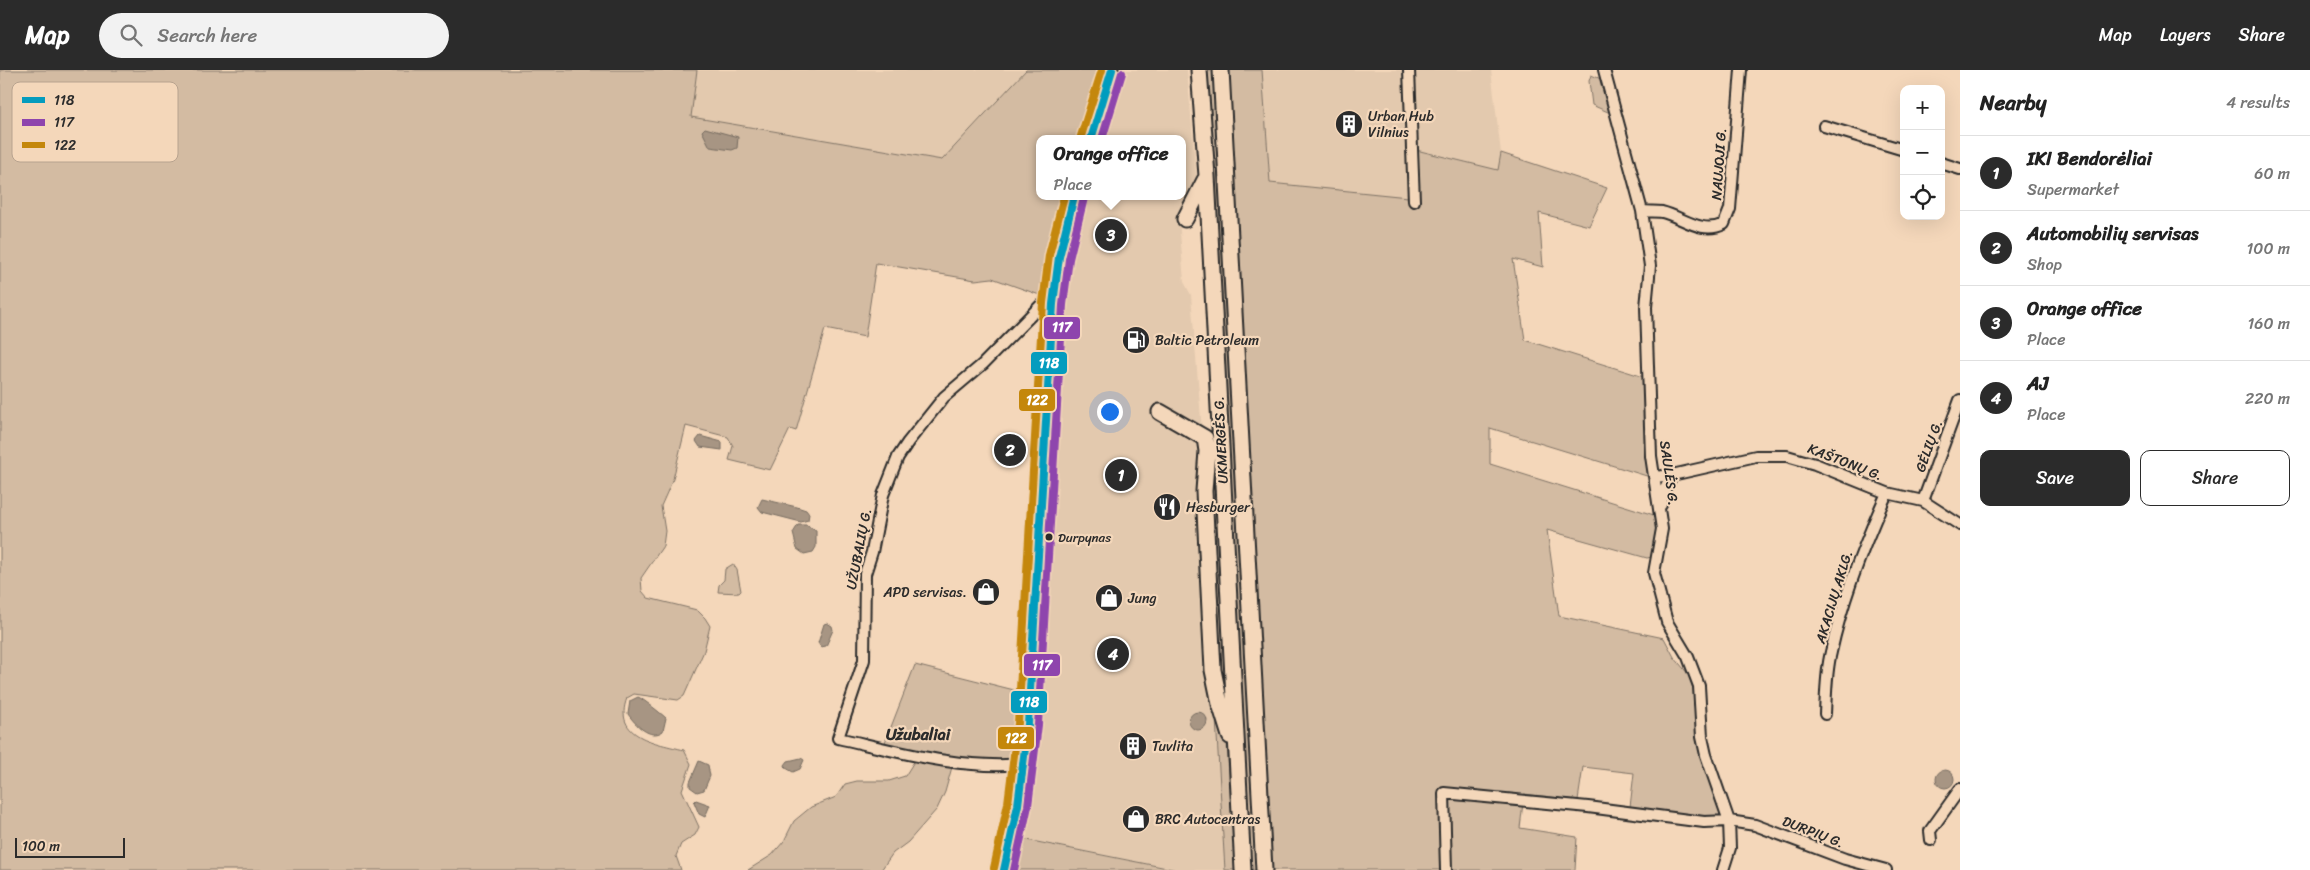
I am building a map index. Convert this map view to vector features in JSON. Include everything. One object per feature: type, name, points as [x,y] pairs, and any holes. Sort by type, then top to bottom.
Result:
[{"type":"highway","name":"UKMERGĖS G.","points":[[1199,70],[1243,870]]},
{"type":"highway","name":"UKMERGĖS G.","points":[[1221,70],[1264,870]]},
{"type":"highway","points":[[1185,219],[1206,176]]},
{"type":"highway","points":[[1160,412],[1205,438],[1207,445],[1204,491],[1213,670],[1220,704],[1230,734],[1232,769],[1238,785]]},
{"type":"main road","points":[[1092,135],[1112,70]]},
{"type":"main road","points":[[1004,870],[1018,805],[1024,764],[1053,304],[1059,257],[1073,200]]},
{"type":"street","points":[[1409,70],[1414,201]]},
{"type":"street","name":"SAULĖS G.","points":[[1604,70],[1642,211],[1650,266],[1646,307],[1651,456],[1662,529],[1654,573],[1667,622],[1696,673],[1706,756],[1729,821],[1730,848],[1723,870]]},
{"type":"street","name":"NAUJOJI G.","points":[[1642,211],[1662,212],[1694,226],[1717,227],[1724,224],[1730,210],[1741,70]]},
{"type":"street","points":[[1824,126],[1900,149]]},
{"type":"street","points":[[1945,164],[1960,169]]},
{"type":"street","name":"UŽUBALIŲ G.","points":[[1024,764],[992,765],[934,760],[838,738],[864,660],[864,574],[872,552],[882,495],[898,457],[944,397],[983,364],[1043,303],[1053,304]]},
{"type":"street","name":"GĖLIŲ G.","points":[[1923,501],[1960,400]]},
{"type":"street","name":"KAŠTONŲ G.","points":[[1655,477],[1672,476],[1756,456],[1788,456],[1816,464],[1887,492],[1923,501],[1960,525]]},
{"type":"street","points":[[1660,511],[1665,489],[1672,476]]},
{"type":"street","name":"AKACIJŲ AKLG.","points":[[1824,714],[1831,653],[1862,551],[1887,492]]},
{"type":"street","points":[[1930,840],[1930,831],[1960,789]]},
{"type":"street","name":"DURPIŲ G.","points":[[1446,870],[1444,793],[1588,807],[1704,822],[1729,821],[1755,826],[1845,859],[1886,870]]},
{"type":"shaded area","points":[[0,70],[697,70],[691,117],[942,160],[1026,70],[1099,70],[1080,135],[1036,135],[1036,200],[1061,200],[1050,253],[1048,298],[992,278],[975,280],[876,263],[865,337],[825,329],[796,431],[790,429],[770,470],[729,460],[733,446],[728,437],[686,426],[673,479],[661,506],[665,531],[663,546],[641,578],[642,591],[648,598],[697,610],[710,626],[704,651],[684,696],[678,700],[634,694],[627,698],[624,711],[626,722],[631,730],[650,741],[684,750],[691,764],[682,790],[699,827],[695,835],[681,844],[676,856],[681,870],[0,870]]},
{"type":"shaded area","points":[[697,70],[1026,70],[942,160],[691,117]]},
{"type":"shaded area","points":[[1116,70],[1187,70],[1197,182],[1179,219],[1184,282],[1191,295],[1202,431],[1225,870],[1177,870],[1017,838],[1029,771],[1035,701],[1060,277],[1078,200],[1186,200],[1186,135],[1097,135]]},
{"type":"shaded area","points":[[1205,70],[1214,70],[1259,870],[1248,870]]},
{"type":"shaded area","points":[[1229,70],[1262,70],[1270,183],[1418,198],[1416,150],[1498,170],[1501,153],[1607,188],[1589,226],[1539,213],[1543,267],[1513,259],[1525,340],[1644,377],[1650,477],[1490,428],[1490,464],[1654,515],[1657,532],[1652,557],[1647,558],[1547,530],[1559,616],[1664,638],[1674,657],[1689,675],[1693,689],[1697,743],[1722,818],[1630,807],[1634,773],[1583,767],[1578,800],[1524,794],[1520,828],[1577,837],[1575,870],[1272,870]]},
{"type":"shaded area","points":[[1262,70],[1491,70],[1501,153],[1499,171],[1416,150],[1418,199],[1270,183]]},
{"type":"shaded area","points":[[1591,75],[1601,79],[1610,111],[1608,112],[1592,105],[1589,81]]},
{"type":"shaded area","points":[[705,128],[738,137],[737,148],[732,150],[710,147],[702,131]]},
{"type":"shaded area","points":[[700,436],[722,442],[722,450],[700,447],[696,441]]},
{"type":"shaded area","points":[[762,499],[806,510],[809,514],[808,520],[801,522],[762,512],[758,507]]},
{"type":"shaded area","points":[[798,525],[806,525],[816,531],[816,547],[813,552],[804,554],[797,549],[793,533]]},
{"type":"shaded area","points":[[733,564],[737,570],[741,591],[739,593],[718,592],[719,585],[724,580],[725,569]]},
{"type":"shaded area","points":[[827,623],[832,626],[833,630],[826,646],[821,647],[818,643],[824,624]]},
{"type":"shaded area","points":[[915,665],[1022,692],[1017,768],[952,767],[945,792],[937,809],[908,842],[893,853],[881,870],[748,870],[772,855],[784,841],[794,821],[811,807],[836,797],[845,784],[857,781],[889,781],[905,776],[915,760],[884,745]]},
{"type":"shaded area","points":[[638,697],[666,718],[663,731],[658,734],[648,733],[628,714],[630,701]]},
{"type":"shaded area","points":[[1215,702],[1226,728],[1235,870],[1225,870]]},
{"type":"shaded area","points":[[1194,712],[1202,712],[1207,717],[1205,728],[1194,730],[1189,725],[1189,717]]},
{"type":"shaded area","points":[[801,758],[804,760],[800,769],[793,772],[786,768],[785,765],[788,761]]},
{"type":"shaded area","points":[[699,761],[708,765],[710,776],[704,790],[697,792],[690,787],[690,782]]},
{"type":"shaded area","points":[[1945,770],[1951,773],[1954,779],[1951,785],[1945,788],[1939,785],[1936,779],[1939,773]]},
{"type":"shaded area","points":[[696,800],[710,805],[705,817],[699,814],[694,802]]},
{"type":"shaded area","points":[[1017,838],[1177,870],[1010,870]]},
{"type":"transit line","name":"122","points":[[1081,135],[1102,70]]},
{"type":"transit line","name":"118","points":[[1092,135],[1112,70]]},
{"type":"transit line","name":"117","points":[[1103,135],[1122,73]]},
{"type":"transit line","name":"122","points":[[994,868],[1008,803],[1018,723],[1043,303],[1049,255],[1063,200]]},
{"type":"transit line","name":"118","points":[[1004,870],[1018,805],[1028,724],[1053,304],[1059,257],[1073,200]]},
{"type":"transit line","name":"117","points":[[1014,870],[1028,806],[1038,725],[1063,305],[1069,259],[1084,200]]},
{"type":"place","name":"Urban Hub Vilnius","points":[[1349,124]]},
{"type":"place","name":"Orange office","points":[[1111,235]]},
{"type":"place","name":"Baltic Petroleum","points":[[1136,340]]},
{"type":"place","name":"Automobilių servisas","points":[[1010,450]]},
{"type":"place","name":"IKI Bendorėliai","points":[[1121,475]]},
{"type":"place","name":"Hesburger","points":[[1167,507]]},
{"type":"place","name":"Durpynas","points":[[1049,537]]},
{"type":"place","name":"APD servisas.","points":[[986,592]]},
{"type":"place","name":"Jung","points":[[1109,598]]},
{"type":"place","name":"AJ","points":[[1113,654]]},
{"type":"place","name":"Tuvlita","points":[[1133,746]]},
{"type":"place","name":"BRC Autocentras","points":[[1136,819]]},
{"type":"district","name":"Užubaliai","points":[[918,734]]}]
